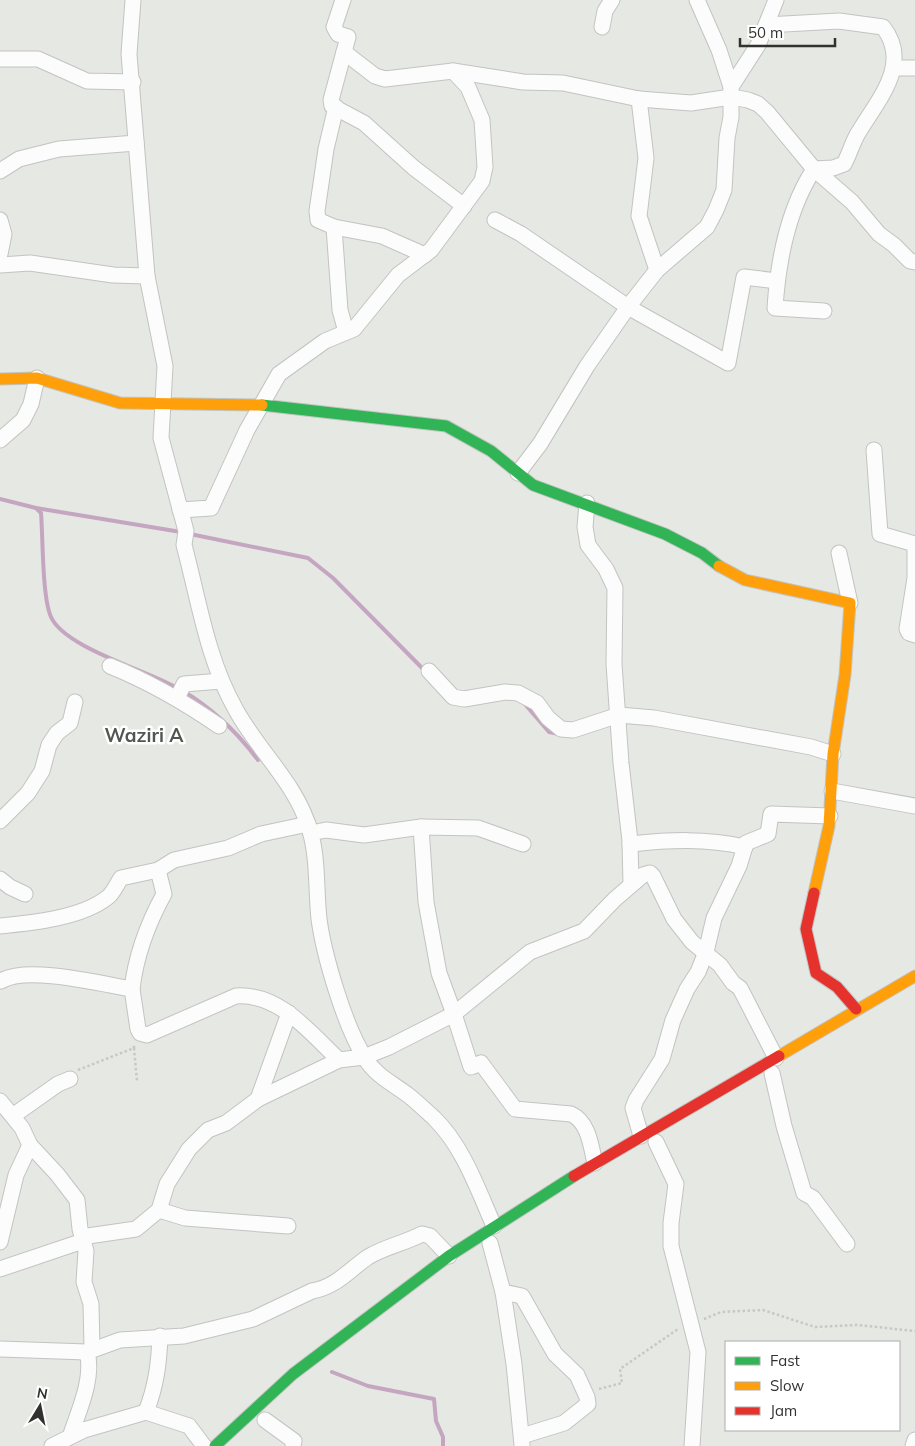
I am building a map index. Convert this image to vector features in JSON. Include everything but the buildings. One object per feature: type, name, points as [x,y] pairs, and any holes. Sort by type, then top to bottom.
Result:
[{"type":"main road","points":[[0,379],[38,378],[120,403],[261,405],[446,426],[491,451],[533,485],[587,503],[665,534],[702,553],[726,571],[745,580],[850,603],[844,675],[833,754],[830,816],[806,935],[812,948],[816,973],[837,987],[856,1009]]},
{"type":"main road","points":[[215,1446],[292,1374],[448,1256],[494,1226],[653,1141],[776,1058],[856,1009],[915,976]]},
{"type":"main road","points":[[706,1113],[854,1026]]},
{"type":"main road","points":[[474,1254],[581,1186],[598,1169]]},
{"type":"main road","points":[[356,1341],[434,1282]]},
{"type":"street","points":[[134,0],[129,54],[147,276],[165,366],[161,438],[180,510],[206,636],[221,681],[250,734],[286,779],[300,804],[309,828],[320,922],[330,972],[364,1057],[378,1076],[409,1096],[436,1120],[460,1152],[494,1226]]},
{"type":"street","points":[[343,0],[334,27],[338,34],[348,37],[331,100],[332,106],[364,123],[414,168],[464,206]]},
{"type":"street","points":[[602,27],[605,11],[612,0]]},
{"type":"street","points":[[518,473],[540,444],[587,366],[628,307],[657,270],[707,227],[724,190],[727,138],[731,117],[731,92],[719,50],[697,0]]},
{"type":"street","points":[[731,92],[758,45],[776,0]]},
{"type":"street","points":[[766,25],[839,21],[883,26],[889,34],[894,68],[890,81],[870,118],[858,135],[844,164],[833,168],[814,170],[802,186],[790,224],[777,281],[775,308],[824,311]]},
{"type":"street","points":[[344,52],[381,79],[453,71],[524,82],[563,82],[638,99],[691,103],[731,92],[758,104],[767,112],[814,170],[852,202],[879,234],[894,245],[910,261],[915,262]]},
{"type":"street","points":[[0,59],[38,59],[86,81],[132,82]]},
{"type":"street","points":[[894,68],[915,68]]},
{"type":"street","points":[[180,510],[211,508],[226,471],[279,374],[325,341],[354,329],[398,275],[431,250],[482,181],[486,167],[482,120],[468,88],[453,71]]},
{"type":"street","points":[[638,99],[646,158],[638,216],[657,270]]},
{"type":"street","points":[[336,107],[326,149],[317,211],[318,220],[334,227],[382,236],[425,255]]},
{"type":"street","points":[[0,171],[18,159],[59,149],[136,143]]},
{"type":"street","points":[[0,220],[4,234],[0,254]]},
{"type":"street","points":[[495,220],[521,234],[628,307],[728,363],[744,277],[777,281]]},
{"type":"street","points":[[334,227],[340,310],[346,332]]},
{"type":"street","points":[[0,265],[30,263],[113,275],[147,276]]},
{"type":"street","points":[[0,440],[24,420],[38,378]]},
{"type":"street","points":[[874,450],[880,534],[915,544]]},
{"type":"street","points":[[587,503],[584,527],[588,545],[606,569],[616,588],[614,664],[621,763],[630,844],[631,885]]},
{"type":"street","points":[[915,550],[915,578],[907,629],[909,633],[915,635]]},
{"type":"street","points":[[839,553],[850,603]]},
{"type":"street","points":[[110,666],[148,682],[181,691],[219,726]]},
{"type":"street","points":[[429,671],[454,697],[464,699],[505,692],[518,693],[537,703],[548,718],[562,729],[574,730],[607,721],[619,715],[654,718],[811,747],[833,754]]},
{"type":"street","points":[[181,691],[221,681]]},
{"type":"street","points":[[0,821],[28,792],[42,771],[49,746],[58,733],[70,723],[75,702]]},
{"type":"street","points":[[832,791],[915,806]]},
{"type":"street","points":[[692,1446],[698,1352],[671,1246],[671,1223],[676,1184],[633,1108],[662,1059],[673,1020],[687,989],[698,972],[706,952],[714,918],[739,866],[746,843],[768,834],[771,814],[830,816]]},
{"type":"street","points":[[421,827],[426,902],[439,973],[472,1067],[482,1063],[515,1109],[571,1114],[578,1118],[588,1137],[598,1169]]},
{"type":"street","points":[[0,926],[26,924],[70,916],[108,897],[121,878],[158,870],[174,860],[228,848],[261,834],[309,828],[364,835],[421,827],[478,828],[523,844]]},
{"type":"street","points":[[630,844],[670,840],[710,840],[745,847]]},
{"type":"street","points":[[158,870],[164,894],[148,925],[135,967],[132,989],[140,1033],[147,1035],[236,996],[247,996],[262,999],[289,1013],[339,1060]]},
{"type":"street","points":[[0,1269],[83,1242],[88,1236],[136,1229],[159,1210],[167,1184],[190,1149],[208,1130],[226,1123],[258,1098],[339,1060],[364,1057],[454,1014],[530,952],[584,931],[643,875],[651,874],[674,919],[692,942],[720,965],[733,983],[740,988],[776,1058]]},
{"type":"street","points":[[0,879],[10,887],[25,894]]},
{"type":"street","points":[[0,980],[30,973],[132,989]]},
{"type":"street","points":[[258,1098],[289,1013]]},
{"type":"street","points":[[772,1073],[784,1126],[804,1193],[813,1198],[847,1244]]},
{"type":"street","points":[[71,1434],[87,1376],[90,1351],[91,1304],[84,1282],[86,1252],[77,1200],[57,1174],[30,1145],[4,1108],[58,1084],[74,1074]]},
{"type":"street","points":[[0,1242],[16,1175],[30,1145]]},
{"type":"street","points":[[159,1210],[184,1218],[288,1226]]},
{"type":"street","points":[[0,1348],[90,1351],[120,1340],[184,1336],[253,1318],[341,1280],[368,1257],[422,1234],[430,1236],[448,1256]]},
{"type":"street","points":[[490,1243],[503,1292],[514,1364],[522,1441],[564,1423],[588,1404],[587,1397],[577,1375],[555,1354],[522,1296],[503,1292]]},
{"type":"street","points":[[146,1412],[156,1388],[159,1371],[160,1336]]},
{"type":"street","points":[[52,1446],[71,1434],[146,1412],[189,1426],[204,1446]]},
{"type":"street","points":[[265,1420],[294,1441],[293,1446]]},
{"type":"street","points":[[913,1446],[915,1440]]},
{"type":"path","points":[[137,1081],[134,1048],[138,1029]]},
{"type":"path","points":[[74,1074],[134,1048]]},
{"type":"path","points":[[587,1397],[602,1387],[622,1383],[620,1369],[677,1329],[721,1312],[763,1310],[815,1327],[857,1325],[915,1331]]},
{"type":"waterway","points":[[0,499],[36,508],[181,532]]},
{"type":"waterway","points":[[36,508],[41,513],[44,582],[48,608],[51,617],[59,628],[72,639],[89,648],[177,688]]},
{"type":"waterway","points":[[190,534],[308,558],[333,578],[425,671]]},
{"type":"waterway","points":[[183,691],[224,722],[258,760]]},
{"type":"waterway","points":[[524,703],[549,732],[559,734]]},
{"type":"waterway","points":[[332,1372],[368,1386],[434,1399],[436,1421],[443,1437],[443,1446]]},
{"type":"traffic: fast","points":[[262,405],[446,426],[491,451],[533,485],[665,534],[702,553],[719,566]]},
{"type":"traffic: fast","points":[[215,1446],[293,1374],[449,1256],[574,1176]]},
{"type":"traffic: slow","points":[[0,379],[37,378],[120,403],[262,405]]},
{"type":"traffic: slow","points":[[719,566],[745,580],[850,603],[845,675],[833,754],[829,826],[814,893]]},
{"type":"traffic: slow","points":[[779,1056],[915,976]]},
{"type":"traffic: jam","points":[[814,893],[806,929],[816,973],[837,987],[856,1009]]},
{"type":"traffic: jam","points":[[574,1176],[779,1056]]},
{"type":"district","name":"Waziri A","points":[[144,735]]}]
